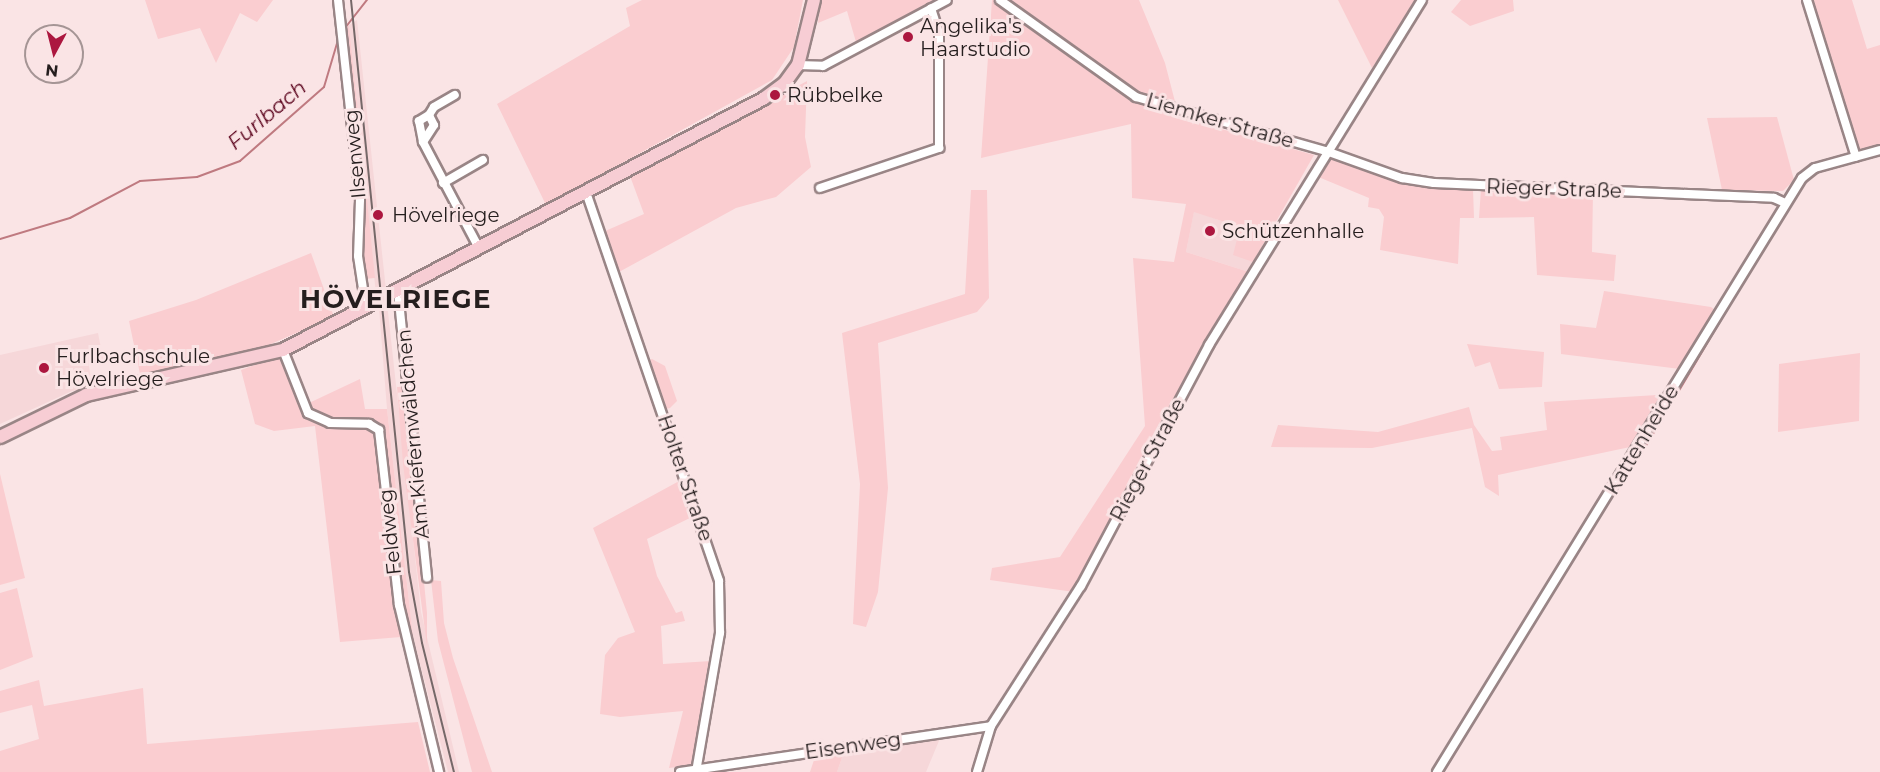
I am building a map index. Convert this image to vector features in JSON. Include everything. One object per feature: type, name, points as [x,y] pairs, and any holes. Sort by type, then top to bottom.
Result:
[{"type":"main road","points":[[0,437],[86,394],[283,350],[366,309],[763,99],[783,84],[798,65],[814,0]]},
{"type":"street","name":"Ilsenweg","points":[[338,0],[360,200],[358,256],[366,309]]},
{"type":"street","points":[[798,65],[823,66],[947,0]]},
{"type":"street","name":"Liemker Straße","points":[[1000,0],[1136,97],[1326,151]]},
{"type":"street","name":"Rieger Straße","points":[[977,772],[991,726],[1081,586],[1209,345],[1326,151],[1422,0]]},
{"type":"street","points":[[1807,0],[1856,157]]},
{"type":"street","points":[[820,188],[939,148],[939,33],[930,8]]},
{"type":"street","points":[[455,95],[434,107],[429,115],[419,121],[423,142],[479,248]]},
{"type":"street","points":[[423,142],[434,129],[429,115]]},
{"type":"street","name":"Kattenheide","points":[[1437,772],[1802,177],[1815,168],[1880,150]]},
{"type":"street","name":"Rieger Straße","points":[[1326,151],[1402,178],[1434,183],[1774,198],[1785,203]]},
{"type":"street","points":[[443,183],[483,160]]},
{"type":"street","name":"Holter Straße","points":[[588,191],[719,581],[720,633],[697,771]]},
{"type":"street","name":"Am Kiefernwäldchen","points":[[398,291],[427,578]]},
{"type":"street","name":"Feldweg","points":[[283,350],[308,413],[330,423],[369,424],[379,430],[399,605],[439,772]]},
{"type":"street","name":"Eisenweg","points":[[680,772],[991,726]]},
{"type":"shaded area","points":[[145,0],[273,0],[257,22],[240,13],[216,63],[200,28],[158,39]]},
{"type":"shaded area","points":[[642,0],[803,0],[794,47],[772,80],[546,205],[497,104],[630,26],[626,8]]},
{"type":"shaded area","points":[[821,0],[936,0],[856,42],[847,11],[818,23]]},
{"type":"shaded area","points":[[992,0],[1139,0],[1165,63],[1179,117],[1314,155],[1253,262],[1233,255],[1240,227],[1194,212],[1186,252],[1249,272],[1216,322],[1074,592],[990,580],[992,568],[1060,557],[1145,426],[1133,258],[1174,262],[1186,204],[1132,198],[1131,124],[981,158]]},
{"type":"shaded area","points":[[1338,0],[1418,0],[1372,68]]},
{"type":"shaded area","points":[[1461,0],[1513,0],[1514,11],[1470,26],[1451,12]]},
{"type":"shaded area","points":[[1810,0],[1852,0],[1867,49],[1880,45],[1880,144],[1858,150]]},
{"type":"shaded area","points":[[357,20],[386,290],[376,295],[349,25]]},
{"type":"shaded area","points":[[349,25],[375,278],[364,279],[345,31]]},
{"type":"shaded area","points":[[807,81],[805,137],[811,167],[776,197],[736,208],[619,272],[603,232],[644,214],[630,176]]},
{"type":"shaded area","points":[[1777,117],[1794,180],[1783,191],[1722,190],[1707,118]]},
{"type":"shaded area","points":[[1335,159],[1401,181],[1473,189],[1474,218],[1460,218],[1458,264],[1380,250],[1384,217],[1379,209],[1368,207],[1369,198],[1316,176],[1326,160]]},
{"type":"shaded area","points":[[1481,189],[1593,192],[1592,252],[1616,255],[1614,281],[1537,275],[1534,217],[1479,218]]},
{"type":"shaded area","points":[[971,190],[987,190],[989,298],[977,312],[878,343],[888,488],[878,592],[866,627],[853,624],[860,484],[842,333],[965,294]]},
{"type":"shaded area","points":[[1194,211],[1241,228],[1254,261],[1249,272],[1186,252]]},
{"type":"shaded area","points":[[311,253],[334,317],[259,349],[140,374],[129,321],[196,300]]},
{"type":"shaded area","points":[[1604,291],[1711,307],[1715,310],[1680,369],[1561,354],[1560,324],[1596,328]]},
{"type":"shaded area","points":[[387,303],[421,612],[459,772],[448,772],[413,636],[387,409],[379,308]]},
{"type":"shaded area","points":[[98,333],[104,363],[89,366],[92,387],[72,391],[0,424],[0,355]]},
{"type":"shaded area","points":[[1467,344],[1544,352],[1542,387],[1499,389],[1490,362],[1475,367]]},
{"type":"shaded area","points":[[288,353],[309,403],[360,379],[365,409],[387,409],[413,636],[340,642],[315,426],[274,431],[255,424],[241,370]]},
{"type":"shaded area","points":[[1860,353],[1859,421],[1778,432],[1779,364]]},
{"type":"shaded area","points":[[652,359],[665,366],[677,401],[670,408],[666,409],[647,361]]},
{"type":"shaded area","points":[[405,386],[427,613],[427,646],[403,464],[397,387]]},
{"type":"shaded area","points":[[1657,395],[1661,398],[1630,447],[1498,475],[1499,496],[1485,487],[1472,428],[1372,448],[1271,447],[1278,425],[1378,432],[1469,407],[1474,425],[1492,451],[1502,450],[1500,437],[1547,430],[1544,402]]},
{"type":"shaded area","points":[[0,474],[25,578],[0,585]]},
{"type":"shaded area","points":[[681,480],[696,515],[647,539],[657,576],[676,613],[682,611],[685,621],[661,626],[663,664],[711,661],[694,765],[669,768],[683,711],[620,717],[600,714],[605,655],[618,638],[635,632],[593,528]]},
{"type":"shaded area","points":[[431,580],[441,581],[444,623],[453,658],[492,772],[472,772],[438,641]]},
{"type":"shaded area","points":[[17,588],[33,657],[0,670],[0,593]]},
{"type":"shaded area","points":[[39,680],[44,706],[143,688],[147,744],[418,722],[430,772],[0,772],[0,751],[39,739],[32,705],[0,713],[0,691]]},
{"type":"shaded area","points":[[941,736],[926,772],[837,772],[844,752]]},
{"type":"shaded area","points":[[844,752],[837,772],[810,772],[815,757]]},
{"type":"waterway","name":"Furlbach","points":[[345,28],[367,0]]},
{"type":"waterway","name":"Furlbach","points":[[0,239],[70,218],[140,181],[197,177],[240,161],[324,87],[338,40]]},
{"type":"waterway","points":[[1752,269],[1773,232]]},
{"type":"waterway","points":[[1639,458],[1746,278]]},
{"type":"waterway","points":[[1443,772],[1582,544]]},
{"type":"railway","points":[[351,0],[409,572],[422,643],[454,772]]},
{"type":"place","name":"Angelika's Haarstudio","points":[[908,37]]},
{"type":"place","name":"Rübbelke","points":[[775,95]]},
{"type":"place","name":"Hövelriege","points":[[378,215]]},
{"type":"place","name":"Schützenhalle","points":[[1210,231]]},
{"type":"place","name":"Furlbachschule Hövelriege","points":[[44,368]]},
{"type":"district","name":"HÖVELRIEGE","points":[[396,300]]}]
